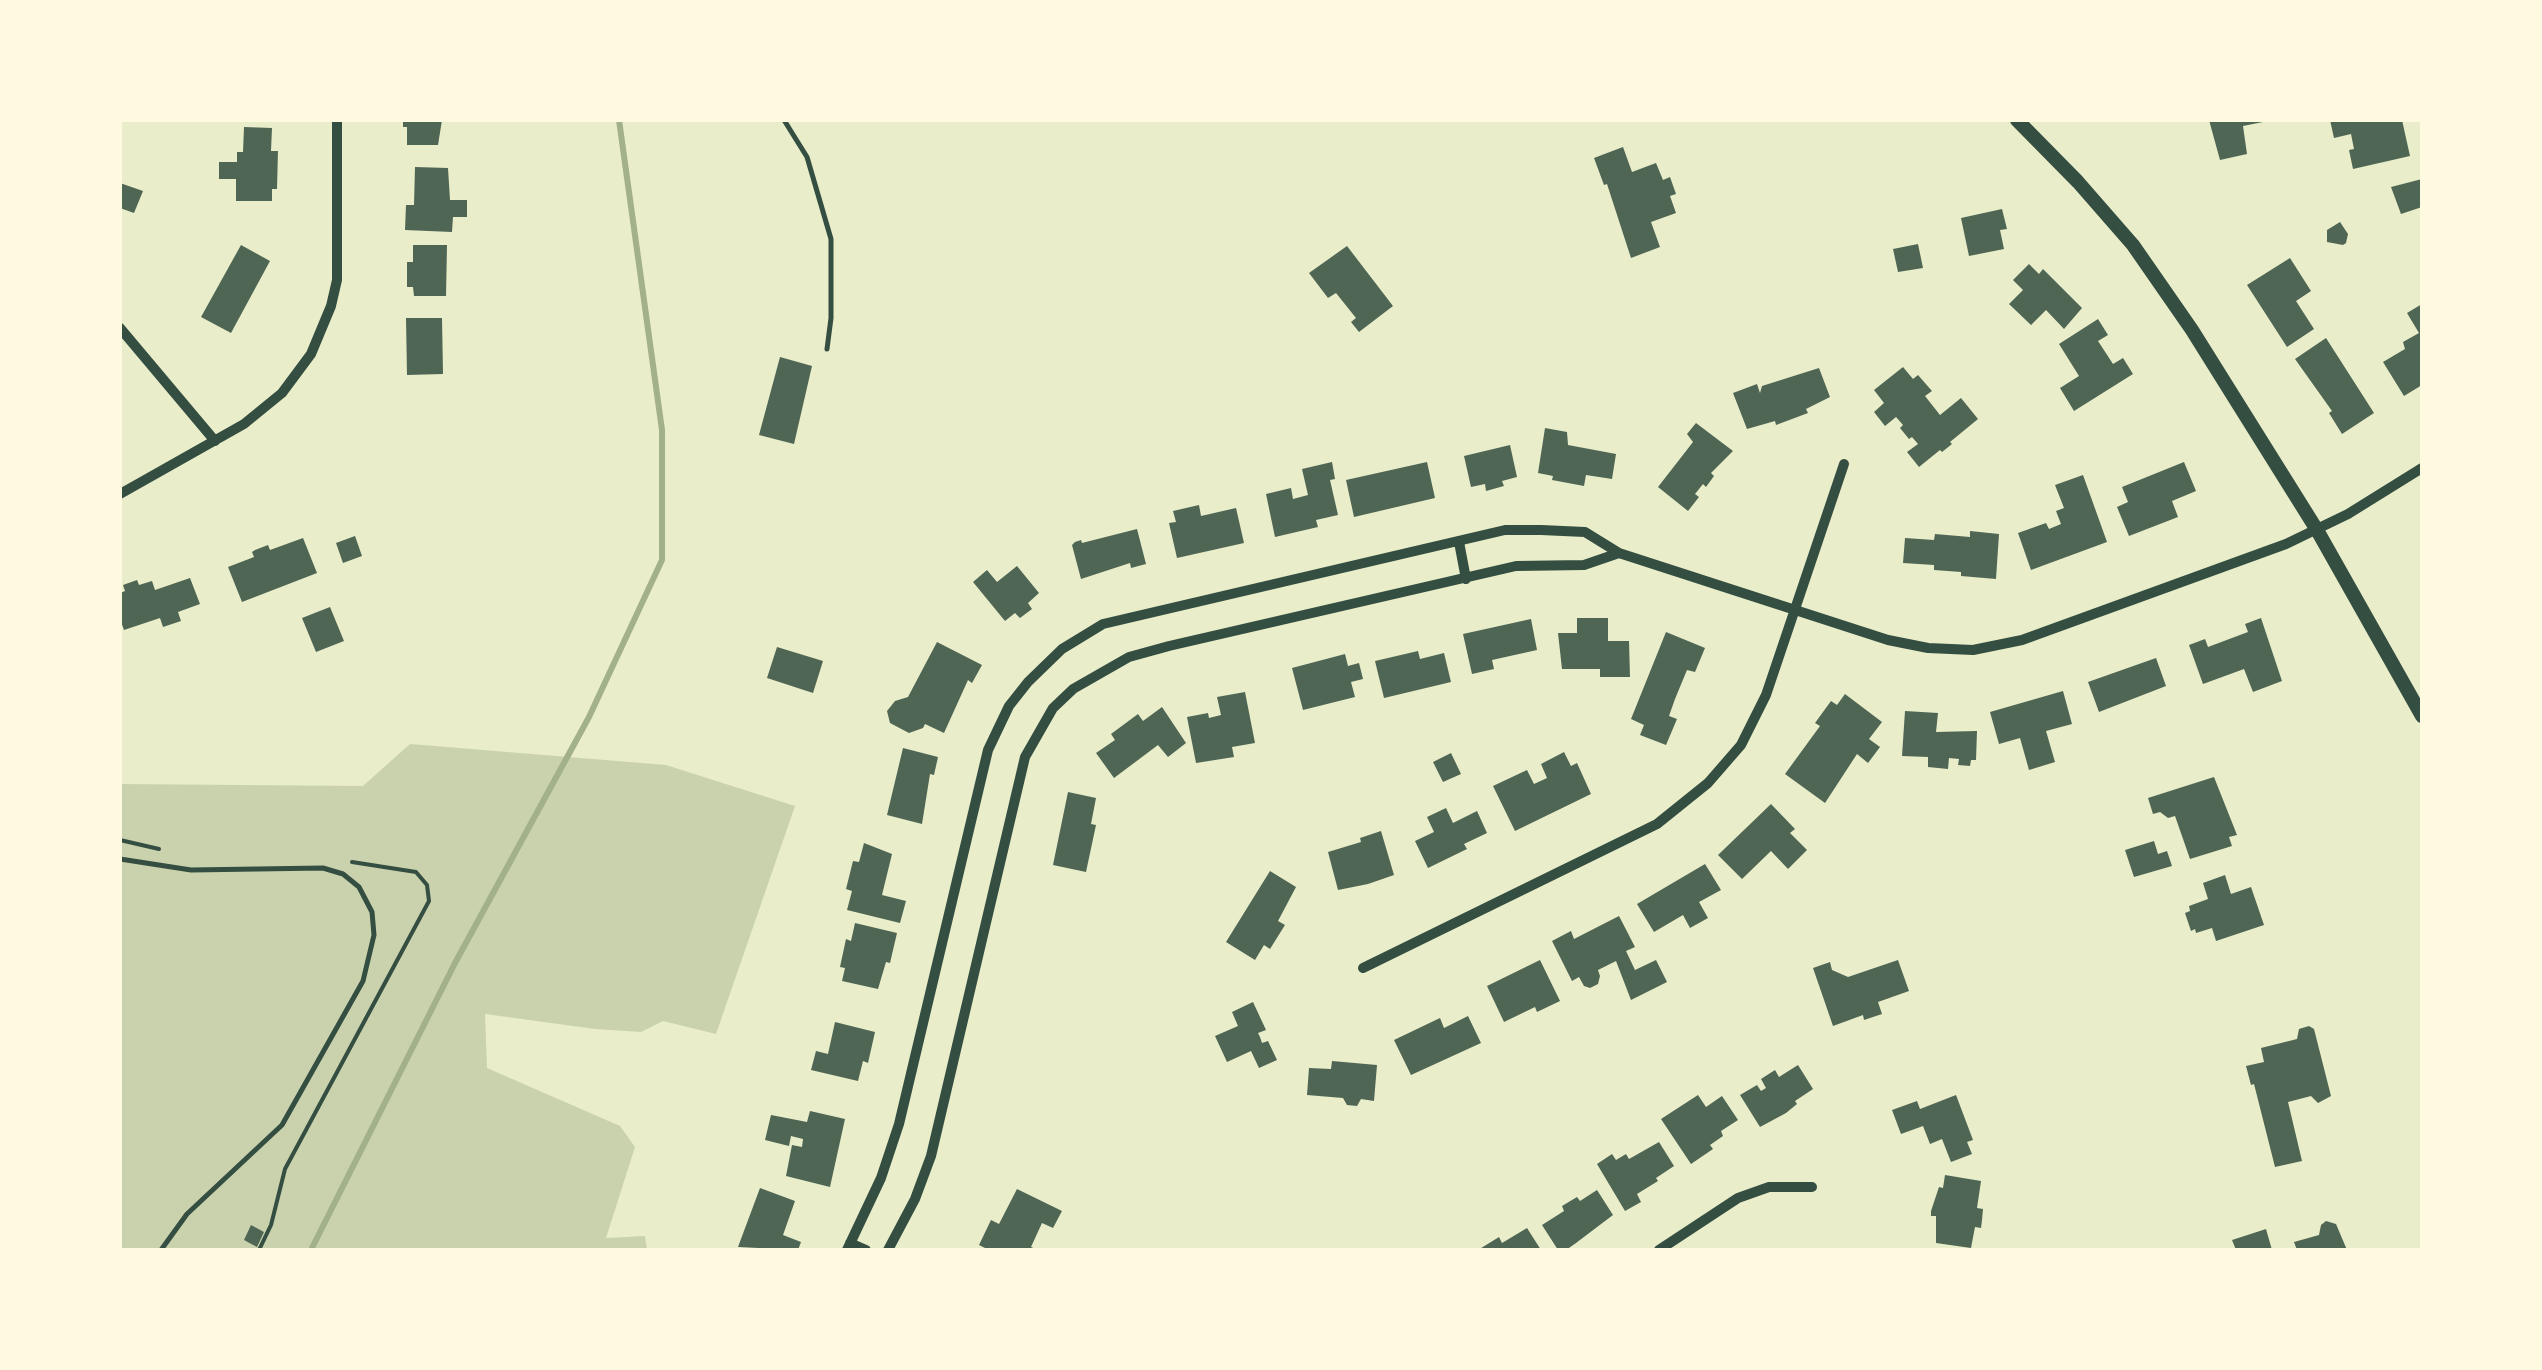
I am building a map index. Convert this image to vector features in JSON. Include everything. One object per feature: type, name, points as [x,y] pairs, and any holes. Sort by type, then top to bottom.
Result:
[{"type":"main road","points":[[2018,120],[2133,246],[2192,330],[2316,530],[2422,716]]},
{"type":"street","points":[[120,494],[244,424],[282,393],[311,354],[323,330],[337,280],[337,120]]},
{"type":"street","points":[[120,328],[215,441]]},
{"type":"street","points":[[1363,968],[1616,846],[1680,808],[1708,783],[1747,735],[1766,695],[1844,464]]},
{"type":"street","points":[[866,1250],[848,1246],[881,1178],[899,1124],[988,750],[1009,706],[1028,682],[1062,649],[1104,624],[1506,530],[1584,532],[1619,553],[1888,640],[1928,648],[1973,650],[1998,646],[2316,530],[2422,468]]},
{"type":"street","points":[[1460,542],[1466,579]]},
{"type":"street","points":[[888,1250],[931,1156],[1016,785],[1025,757],[1054,708],[1090,677],[1130,657],[1516,566],[1584,565],[1619,553]]},
{"type":"street","points":[[1659,1250],[1738,1198],[1770,1187],[1812,1186]]},
{"type":"lane","points":[[784,120],[807,157],[831,239],[827,349]]},
{"type":"lane","points":[[120,858],[191,870],[323,868],[342,874],[359,887],[372,912],[374,935],[363,981],[282,1125],[188,1214],[160,1250]]},
{"type":"path","points":[[120,840],[161,850]]},
{"type":"path","points":[[258,1250],[271,1224],[285,1170],[429,901],[427,885],[416,872],[348,861]]},
{"type":"green space","points":[[410,744],[666,765],[795,806],[716,1034],[663,1021],[641,1032],[485,1014],[487,1068],[620,1126],[635,1147],[606,1238],[645,1236],[647,1250],[120,1250],[120,784],[363,786]]},
{"type":"building","points":[[403,120],[442,120],[438,145],[407,145]]},
{"type":"building","points":[[2209,120],[2263,122],[2243,126],[2247,154],[2220,160]]},
{"type":"building","points":[[2330,120],[2402,120],[2410,156],[2353,169],[2351,134],[2334,138]]},
{"type":"building","points":[[244,127],[272,128],[271,151],[278,151],[277,189],[272,189],[272,201],[236,201],[236,179],[219,179],[219,162],[237,162],[237,152],[243,152]]},
{"type":"building","points":[[1623,147],[1632,172],[1656,163],[1663,180],[1670,177],[1676,194],[1670,196],[1676,213],[1651,222],[1660,247],[1631,258],[1607,184],[1604,185],[1594,158]]},
{"type":"building","points":[[415,167],[448,168],[450,200],[467,200],[467,217],[453,217],[452,232],[405,230],[406,205],[414,205]]},
{"type":"building","points":[[2422,179],[2422,207],[2401,214],[2391,187]]},
{"type":"building","points":[[120,183],[143,191],[134,213],[120,208]]},
{"type":"building","points":[[2002,209],[2007,229],[2000,230],[2004,249],[1969,256],[1961,218]]},
{"type":"building","points":[[2340,222],[2348,234],[2346,243],[2327,242],[2327,230]]},
{"type":"building","points":[[1918,244],[1923,268],[1898,272],[1893,249]]},
{"type":"building","points":[[241,245],[270,261],[231,333],[201,317]]},
{"type":"building","points":[[413,245],[447,245],[446,296],[414,296],[413,287],[407,287],[407,262],[413,262]]},
{"type":"building","points":[[1347,246],[1393,306],[1359,332],[1351,322],[1356,318],[1336,293],[1328,298],[1309,273]]},
{"type":"building","points":[[2290,258],[2311,291],[2296,301],[2314,329],[2287,347],[2247,285]]},
{"type":"building","points":[[2029,264],[2039,274],[2043,269],[2082,308],[2064,329],[2046,310],[2031,325],[2009,304],[2023,290],[2013,280]]},
{"type":"building","points":[[2422,304],[2422,385],[2404,396],[2383,362],[2405,349],[2403,342],[2419,333],[2407,313]]},
{"type":"building","points":[[406,318],[442,318],[443,374],[407,375]]},
{"type":"building","points":[[2098,319],[2108,335],[2098,341],[2113,364],[2123,358],[2133,374],[2074,411],[2060,388],[2079,376],[2059,344]]},
{"type":"building","points":[[2326,338],[2374,413],[2342,434],[2329,413],[2332,411],[2295,359]]},
{"type":"building","points":[[780,357],[812,366],[794,444],[759,435]]},
{"type":"building","points":[[1903,367],[1913,379],[1918,375],[1932,391],[1925,396],[1940,415],[1961,398],[1978,419],[1919,467],[1907,452],[1918,444],[1900,428],[1903,425],[1896,417],[1885,426],[1874,412],[1884,403],[1874,390]]},
{"type":"building","points":[[1819,368],[1830,397],[1806,409],[1808,413],[1776,425],[1775,421],[1747,429],[1733,393],[1757,384],[1760,393],[1762,386]]},
{"type":"building","points":[[1696,423],[1733,451],[1711,473],[1714,476],[1706,487],[1703,484],[1695,494],[1699,497],[1688,511],[1658,487],[1693,442],[1687,434]]},
{"type":"building","points":[[1545,428],[1567,432],[1568,445],[1616,454],[1612,479],[1586,475],[1584,486],[1538,473]]},
{"type":"building","points":[[1510,445],[1517,477],[1486,491],[1485,484],[1471,487],[1464,456]]},
{"type":"building","points":[[1332,462],[1335,479],[1330,480],[1338,515],[1316,520],[1318,527],[1275,537],[1266,494],[1291,488],[1293,499],[1308,495],[1302,469]]},
{"type":"building","points":[[1427,462],[1435,498],[1354,517],[1346,480]]},
{"type":"building","points":[[2184,462],[2196,491],[2172,501],[2178,517],[2129,536],[2117,507],[2128,502],[2122,487]]},
{"type":"building","points":[[2083,475],[2107,542],[2031,570],[2018,533],[2046,523],[2049,529],[2061,524],[2056,511],[2064,508],[2055,485]]},
{"type":"building","points":[[1199,505],[1201,516],[1236,508],[1244,543],[1177,558],[1169,523],[1176,522],[1173,511]]},
{"type":"building","points":[[1137,529],[1146,564],[1131,568],[1130,563],[1081,579],[1072,545],[1075,542]]},
{"type":"building","points":[[1970,531],[1999,534],[1996,579],[1934,570],[1934,565],[1903,563],[1905,538],[1934,540],[1935,534],[1970,537]]},
{"type":"building","points":[[355,536],[362,556],[343,563],[336,543]]},
{"type":"building","points":[[303,538],[317,573],[242,602],[228,567],[254,557],[255,550],[268,545],[270,550]]},
{"type":"building","points":[[1017,566],[1039,593],[1028,603],[1032,609],[1020,618],[1015,613],[1005,621],[973,582],[987,570],[997,582]]},
{"type":"building","points":[[190,578],[200,604],[178,612],[181,621],[163,627],[160,618],[124,630],[120,619],[123,585],[137,580],[139,585],[152,581],[155,590]]},
{"type":"building","points":[[330,607],[344,641],[316,652],[302,618]]},
{"type":"building","points":[[1577,618],[1608,618],[1608,641],[1629,641],[1630,677],[1600,677],[1600,669],[1562,669],[1558,633],[1577,633]]},
{"type":"building","points":[[2261,618],[2282,681],[2253,692],[2244,669],[2203,684],[2189,645],[2205,639],[2208,647],[2248,632],[2245,624]]},
{"type":"building","points":[[1531,619],[1537,650],[1492,660],[1494,669],[1472,674],[1463,634]]},
{"type":"building","points":[[1666,632],[1705,648],[1695,672],[1687,670],[1675,699],[1669,716],[1677,719],[1666,745],[1640,735],[1644,725],[1631,719]]},
{"type":"building","points":[[937,642],[982,665],[972,683],[968,680],[944,733],[925,724],[909,733],[890,723],[887,711],[895,701],[908,697]]},
{"type":"building","points":[[777,647],[823,661],[813,693],[767,678]]},
{"type":"building","points":[[1418,651],[1420,659],[1444,653],[1451,682],[1384,698],[1375,661]]},
{"type":"building","points":[[1345,654],[1348,666],[1359,663],[1363,679],[1351,682],[1355,697],[1303,710],[1292,668]]},
{"type":"building","points":[[2156,658],[2166,686],[2099,712],[2088,682]]},
{"type":"building","points":[[2063,691],[2072,724],[2046,731],[2055,762],[2029,770],[2020,738],[1999,744],[1990,712]]},
{"type":"building","points":[[1245,692],[1255,743],[1232,747],[1234,757],[1196,763],[1187,717],[1221,715],[1217,697]]},
{"type":"building","points":[[1845,694],[1882,722],[1869,739],[1880,747],[1868,763],[1857,754],[1825,803],[1785,774],[1820,726],[1815,723],[1831,701],[1837,705]]},
{"type":"building","points":[[1162,707],[1186,743],[1168,757],[1158,745],[1114,778],[1096,753],[1115,740],[1111,734],[1138,714],[1143,721]]},
{"type":"building","points":[[1905,711],[1938,713],[1936,732],[1977,731],[1976,760],[1971,760],[1970,766],[1958,765],[1959,759],[1949,758],[1948,769],[1928,767],[1928,757],[1902,756]]},
{"type":"building","points":[[903,748],[938,757],[934,775],[930,774],[922,824],[887,815]]},
{"type":"building","points":[[1564,752],[1571,766],[1577,763],[1591,794],[1515,831],[1493,786],[1527,770],[1534,784],[1547,778],[1541,764]]},
{"type":"building","points":[[1451,753],[1461,774],[1443,782],[1433,762]]},
{"type":"building","points":[[2214,777],[2237,835],[2229,837],[2232,846],[2190,859],[2175,816],[2153,814],[2148,798]]},
{"type":"building","points":[[1068,792],[1096,798],[1091,824],[1096,825],[1086,872],[1053,865]]},
{"type":"building","points":[[1771,804],[1795,829],[1790,833],[1807,850],[1788,869],[1771,851],[1742,879],[1718,855]]},
{"type":"building","points":[[1446,808],[1453,823],[1477,811],[1487,833],[1464,844],[1467,849],[1428,868],[1415,841],[1434,832],[1427,817]]},
{"type":"building","points":[[1381,831],[1394,875],[1338,890],[1328,852]]},
{"type":"building","points":[[2154,841],[2158,854],[2167,851],[2172,866],[2134,877],[2125,850]]},
{"type":"building","points":[[864,843],[892,854],[882,895],[906,901],[900,923],[847,910],[852,891],[846,889],[853,861],[859,862]]},
{"type":"building","points":[[1705,864],[1721,890],[1699,902],[1708,918],[1690,928],[1683,915],[1654,932],[1637,904]]},
{"type":"building","points":[[1270,871],[1296,887],[1278,921],[1285,925],[1270,949],[1264,945],[1255,960],[1226,942]]},
{"type":"building","points":[[2225,875],[2231,894],[2251,887],[2264,925],[2216,941],[2212,928],[2191,931],[2185,913],[2190,911],[2189,906],[2208,899],[2203,883]]},
{"type":"building","points":[[1619,916],[1635,947],[1626,951],[1635,970],[1656,960],[1667,982],[1631,1000],[1616,961],[1598,970],[1598,984],[1590,988],[1579,977],[1572,981],[1552,941],[1571,931],[1574,939]]},
{"type":"building","points":[[855,923],[897,933],[890,963],[886,962],[878,989],[842,981],[845,968],[840,967],[846,939],[851,941]]},
{"type":"building","points":[[1540,960],[1560,1001],[1537,1012],[1535,1007],[1504,1022],[1487,986]]},
{"type":"building","points":[[1898,960],[1909,991],[1878,1002],[1882,1014],[1864,1020],[1863,1015],[1833,1026],[1813,968],[1830,962],[1832,970],[1848,977]]},
{"type":"building","points":[[1253,1002],[1266,1030],[1258,1033],[1262,1043],[1268,1041],[1277,1060],[1259,1068],[1251,1051],[1227,1062],[1215,1036],[1238,1026],[1232,1012]]},
{"type":"building","points":[[1468,1016],[1481,1043],[1411,1075],[1394,1040],[1440,1018],[1444,1028]]},
{"type":"building","points":[[835,1022],[875,1032],[868,1063],[863,1061],[858,1081],[811,1070],[816,1051],[828,1054]]},
{"type":"building","points":[[2299,1029],[2314,1029],[2331,1096],[2318,1103],[2311,1096],[2288,1102],[2302,1161],[2275,1167],[2246,1066],[2264,1062],[2261,1048],[2297,1039]]},
{"type":"building","points":[[1332,1061],[1377,1065],[1374,1101],[1361,1099],[1357,1106],[1347,1105],[1343,1098],[1307,1095],[1309,1068],[1331,1069]]},
{"type":"building","points":[[1798,1065],[1813,1089],[1786,1113],[1760,1127],[1740,1095],[1757,1085],[1761,1091],[1766,1088],[1761,1079],[1775,1070],[1779,1077]]},
{"type":"building","points":[[1698,1095],[1706,1107],[1722,1096],[1738,1120],[1721,1131],[1723,1136],[1710,1145],[1713,1149],[1691,1164],[1661,1119]]},
{"type":"building","points":[[1956,1095],[1973,1140],[1967,1142],[1972,1154],[1951,1162],[1942,1139],[1930,1144],[1923,1126],[1901,1134],[1892,1110],[1917,1101],[1920,1109]]},
{"type":"building","points":[[810,1111],[845,1119],[830,1187],[786,1176],[792,1145],[802,1147],[803,1139],[791,1136],[789,1146],[765,1140],[771,1115],[807,1122]]},
{"type":"building","points":[[1659,1142],[1674,1166],[1637,1194],[1641,1202],[1625,1211],[1597,1164],[1612,1154],[1616,1160],[1626,1154],[1629,1159]]},
{"type":"building","points":[[1945,1175],[1981,1181],[1977,1208],[1983,1209],[1981,1228],[1975,1227],[1971,1248],[1936,1243],[1936,1216],[1931,1216],[1931,1211]]},
{"type":"building","points":[[760,1188],[795,1201],[783,1235],[801,1242],[798,1250],[738,1247]]},
{"type":"building","points":[[1017,1189],[1062,1211],[1053,1228],[1042,1223],[1031,1247],[1038,1250],[989,1250],[979,1245],[991,1220],[999,1224]]},
{"type":"building","points":[[1597,1190],[1613,1215],[1566,1250],[1558,1250],[1542,1225],[1564,1211],[1562,1206]]},
{"type":"building","points":[[2326,1221],[2336,1224],[2347,1250],[2297,1250],[2294,1242],[2319,1235]]},
{"type":"building","points":[[251,1225],[264,1232],[257,1247],[244,1240]]},
{"type":"building","points":[[1527,1228],[1541,1250],[1478,1250],[1499,1237],[1502,1243]]},
{"type":"building","points":[[2266,1229],[2272,1250],[2236,1250],[2232,1240]]},
{"type":"waterway","points":[[311,1250],[455,963],[589,717],[662,560],[662,430],[619,120]]}]
